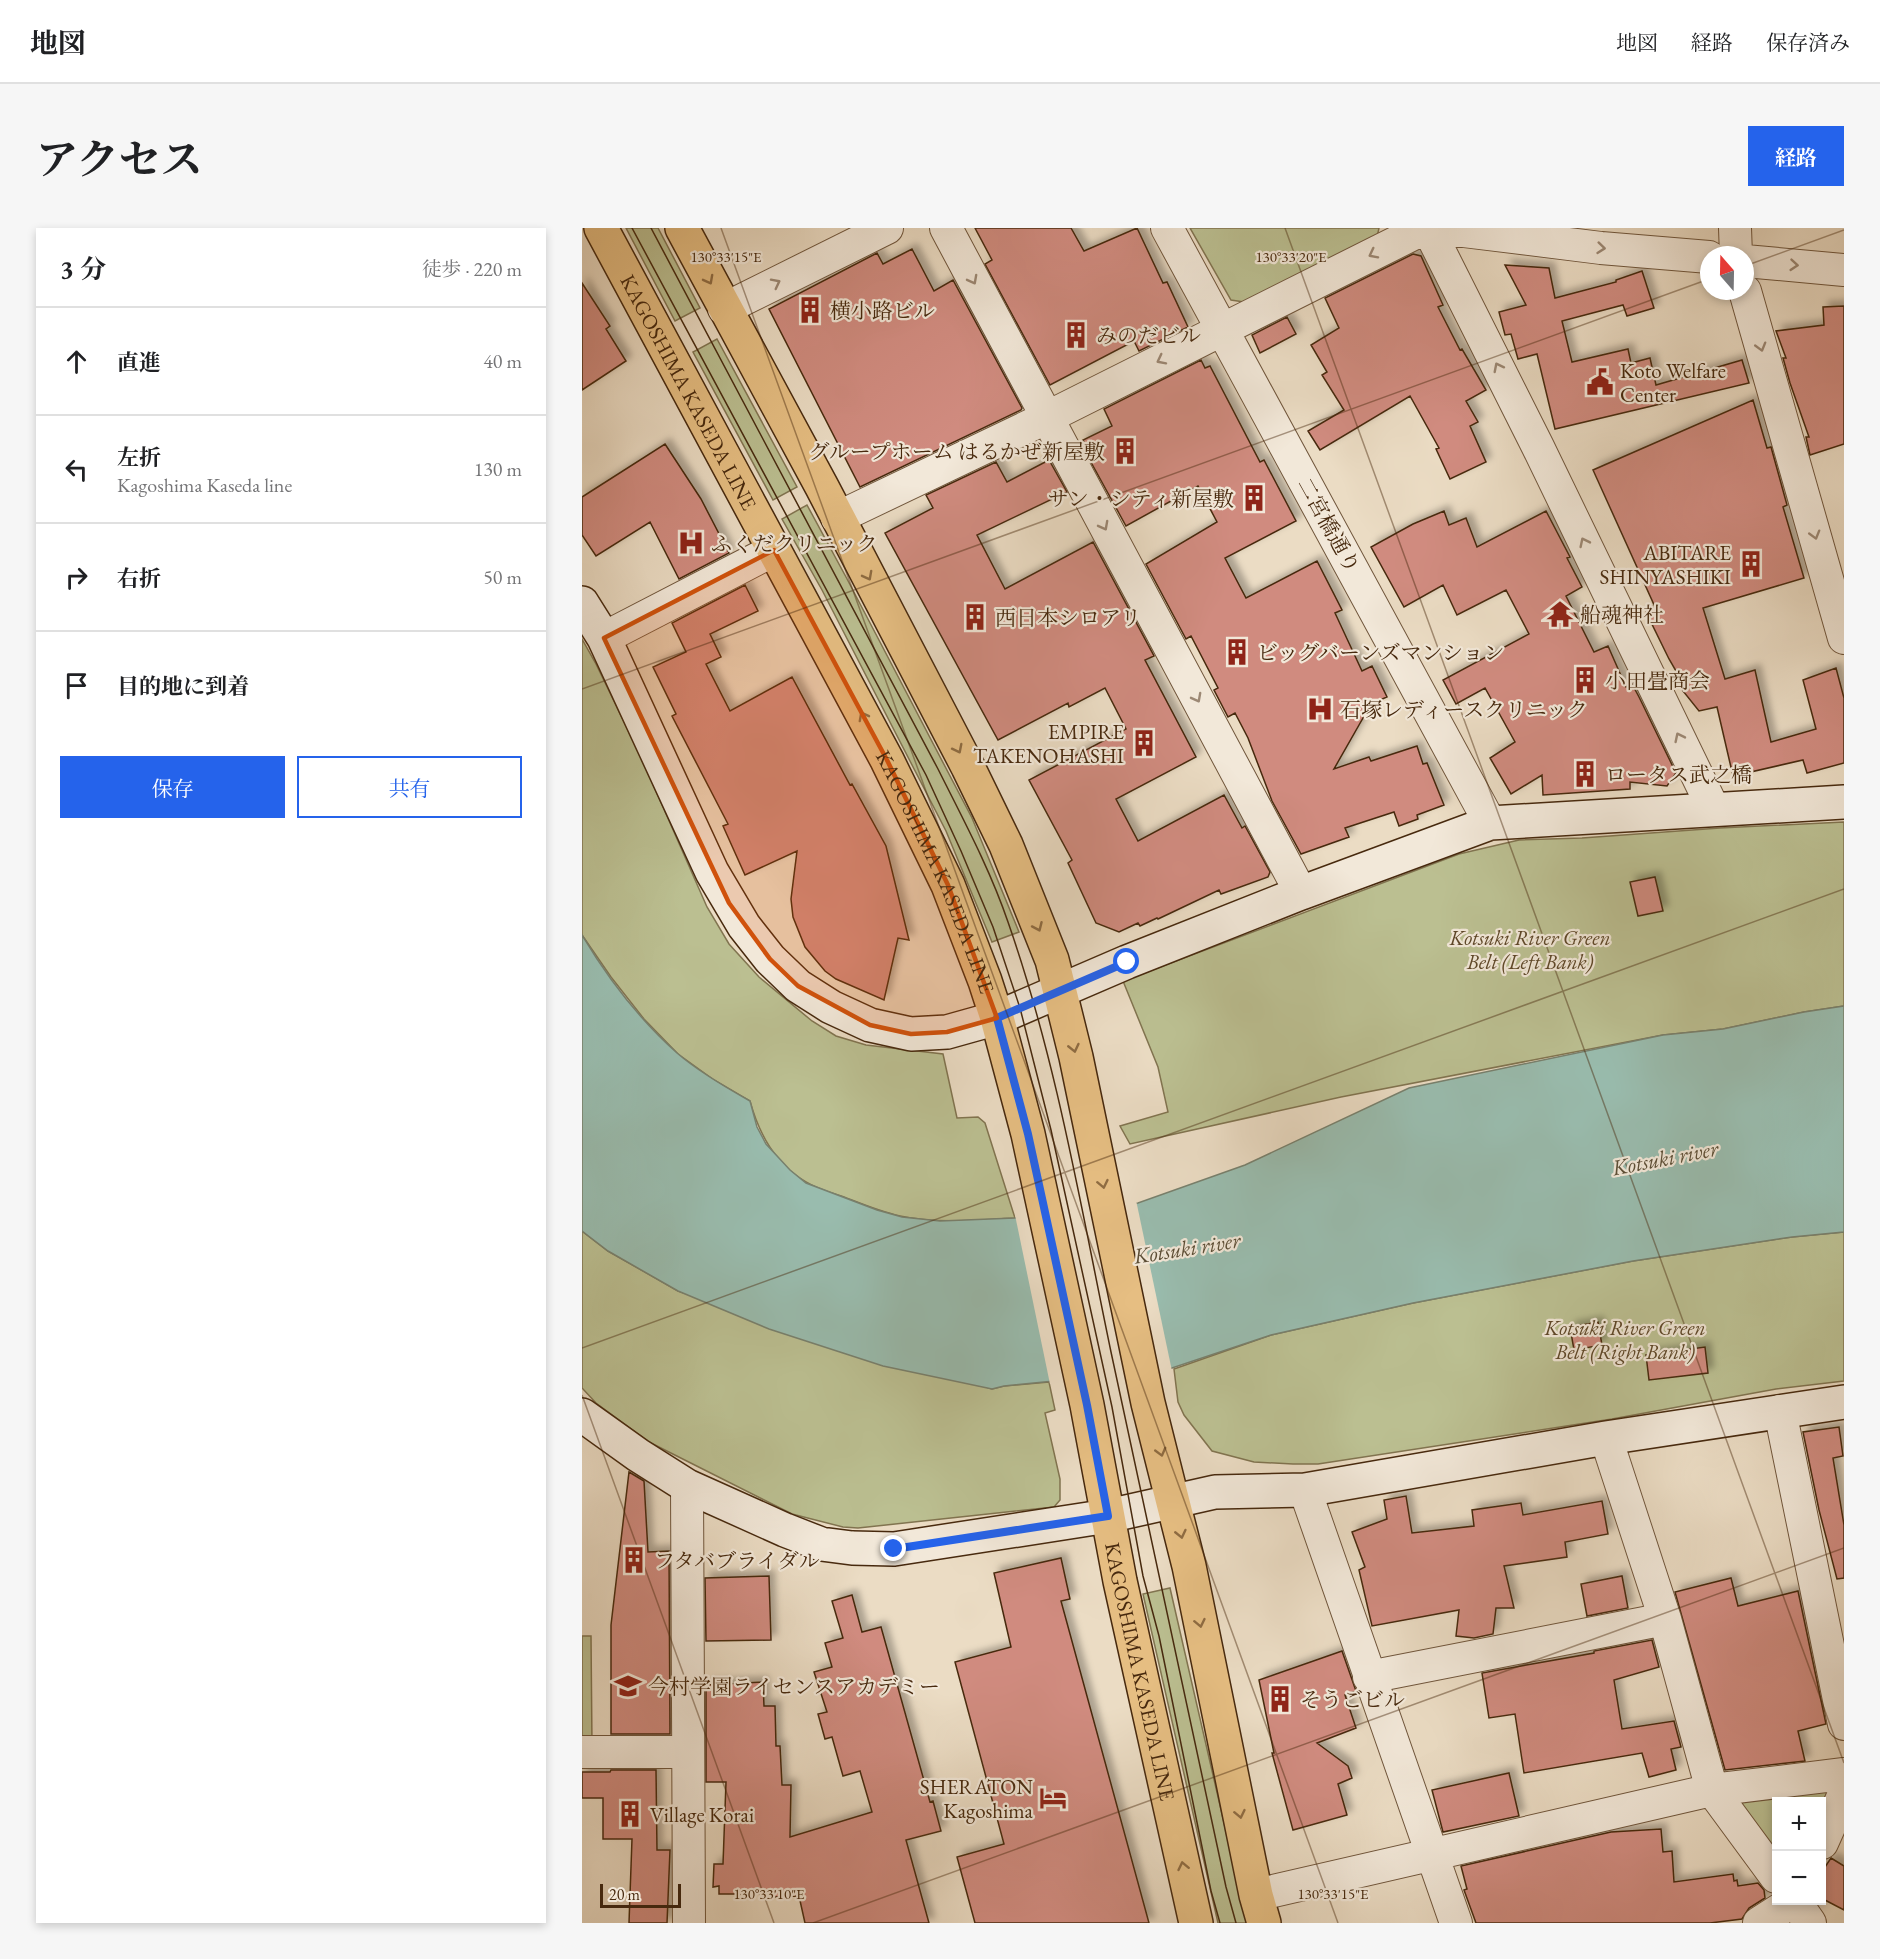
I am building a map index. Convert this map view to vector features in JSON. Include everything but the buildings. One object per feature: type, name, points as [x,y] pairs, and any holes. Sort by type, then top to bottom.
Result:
[{"type":"main road","name":"KAGOSHIMA KASEDA LINE","points":[[601,228],[887,760],[948,885],[997,1018],[1028,1134],[1087,1405],[1120,1581],[1196,1923]]},
{"type":"main road","points":[[681,228],[962,757],[1006,845],[1041,932],[1061,991],[1148,1403],[1174,1501],[1260,1909]]},
{"type":"street","points":[[724,309],[887,228]]},
{"type":"street","points":[[946,228],[1301,893]]},
{"type":"street","name":"二宮橋通り","points":[[1167,228],[1490,823]]},
{"type":"street","points":[[837,518],[1046,418],[1427,228],[1543,457],[1713,808]]},
{"type":"street","points":[[1439,228],[1601,248],[1700,256]]},
{"type":"street","points":[[1735,228],[1736,246]]},
{"type":"street","points":[[1754,262],[1844,270]]},
{"type":"street","points":[[1748,300],[1844,638]]},
{"type":"street","points":[[604,638],[774,550]]},
{"type":"street","points":[[582,603],[604,638],[712,872],[744,926],[770,959],[798,986],[831,1007],[870,1025],[911,1034],[947,1032],[997,1018],[1127,962],[1301,893],[1490,823],[1844,802]]},
{"type":"street","points":[[582,1415],[687,1486],[785,1530],[821,1544],[852,1548],[894,1549],[1108,1516],[1215,1492],[1305,1490],[1606,1438],[1844,1402]]},
{"type":"street","points":[[1780,1411],[1844,1724]]},
{"type":"street","points":[[1606,1438],[1665,1619],[1712,1790],[1772,1871]]},
{"type":"street","points":[[687,1486],[689,1923]]},
{"type":"street","points":[[1305,1490],[1456,1923]]},
{"type":"street","points":[[1369,1677],[1665,1619]]},
{"type":"street","points":[[582,1752],[688,1752]]},
{"type":"street","points":[[1260,1909],[1432,1855],[1712,1790],[1844,1773]]},
{"type":"street","points":[[1826,1832],[1844,1794]]},
{"type":"street","points":[[1759,1923],[1788,1905]]},
{"type":"highlighted area","points":[[774,550],[887,760],[948,885],[997,1018],[947,1032],[911,1034],[870,1025],[798,986],[770,959],[729,903],[604,638]]},
{"type":"green space","points":[[626,228],[658,228],[700,308],[675,321]]},
{"type":"green space","points":[[1190,228],[1379,228],[1377,237],[1244,302],[1231,300]]},
{"type":"green space","points":[[717,339],[797,487],[773,500],[693,352]]},
{"type":"green space","points":[[807,505],[972,818],[1019,932],[992,942],[946,831],[822,590],[782,519]]},
{"type":"green space","points":[[582,639],[641,757],[707,907],[729,944],[759,977],[812,1021],[836,1036],[866,1045],[943,1054],[957,1118],[978,1117],[985,1123],[1015,1218],[958,1221],[900,1216],[820,1189],[806,1182],[785,1166],[770,1147],[758,1125],[750,1101],[714,1080],[678,1054],[644,1019],[611,977],[582,935]]},
{"type":"green space","name":"Kotsuki River Green Belt (Left Bank)","points":[[1844,822],[1844,1006],[1723,1029],[1663,1035],[1341,1097],[1130,1144],[1120,1126],[1168,1112],[1158,1067],[1123,981],[1459,854],[1519,840]]},
{"type":"green space","points":[[582,1231],[608,1251],[678,1291],[992,1389],[1049,1382],[1055,1410],[1045,1413],[1060,1479],[1060,1500],[1054,1507],[858,1528],[843,1527],[792,1514],[649,1442],[596,1403],[582,1388]]},
{"type":"green space","name":"Kotsuki River Green Belt (Right Bank)","points":[[1844,1232],[1844,1381],[1776,1389],[1612,1419],[1318,1464],[1254,1462],[1212,1451],[1184,1415],[1178,1402],[1174,1369],[1271,1335],[1413,1303],[1633,1261],[1792,1237]]},
{"type":"green space","points":[[1170,1588],[1247,1923],[1218,1923],[1143,1594]]},
{"type":"green space","points":[[582,1636],[591,1636],[592,1745],[582,1745]]},
{"type":"green space","points":[[1829,1787],[1826,1805],[1826,1797],[1772,1797],[1772,1856],[1734,1808],[1738,1798]]},
{"type":"water","name":"Kotsuki river","points":[[582,935],[602,967],[625,997],[663,1040],[694,1067],[750,1101],[757,1127],[766,1144],[790,1170],[806,1183],[877,1210],[902,1217],[940,1221],[1015,1218],[1138,1203],[1245,1165],[1409,1088],[1663,1035],[1723,1029],[1844,1006],[1844,1232],[1792,1237],[1633,1261],[1413,1303],[1271,1335],[1166,1370],[992,1389],[883,1366],[769,1329],[678,1291],[608,1251],[582,1231]]},
{"type":"pier","points":[[1136,1200],[1172,1371],[1050,1384],[1015,1215]]},
{"type":"tram line","points":[[632,228],[926,775],[993,927],[1020,1008],[1051,1130],[1112,1407],[1143,1576],[1159,1636],[1211,1891],[1220,1923]]},
{"type":"tram line","points":[[651,228],[938,769],[985,863],[1008,922],[1041,1028],[1067,1136],[1111,1352],[1226,1887],[1236,1923]]},
{"type":"place","name":"横小路ビル","points":[[810,310]]},
{"type":"place","name":"みのだビル","points":[[1076,335]]},
{"type":"place","name":"Koto Welfare Center","points":[[1600,382]]},
{"type":"place","name":"グループホーム はるかぜ新屋敷","points":[[1125,451]]},
{"type":"place","name":"サン・シティ新屋敷","points":[[1254,498]]},
{"type":"place","name":"ふくだクリニック","points":[[691,543]]},
{"type":"place","name":"ABITARE SHINYASHIKI","points":[[1751,564]]},
{"type":"place","name":"船魂神社","points":[[1560,614]]},
{"type":"place","name":"西日本シロアリ","points":[[975,617]]},
{"type":"place","name":"ビッグバーンズマンション","points":[[1237,652]]},
{"type":"place","name":"小田畳商会","points":[[1585,680]]},
{"type":"place","name":"石塚レディースクリニック","points":[[1320,709]]},
{"type":"place","name":"EMPIRE TAKENOHASHI","points":[[1144,743]]},
{"type":"place","name":"ロータス武之橋","points":[[1585,774]]},
{"type":"place","name":"フタバブライダル","points":[[634,1560]]},
{"type":"place","name":"今村学園ライセンスアカデミー","points":[[628,1686]]},
{"type":"place","name":"そうごビル","points":[[1280,1699]]},
{"type":"place","name":"SHERATON Kagoshima","points":[[1053,1798]]},
{"type":"place","name":"Village Korai","points":[[630,1814]]},
{"type":"route","points":[[894,1549],[1108,1516],[1087,1405],[1028,1134],[997,1018],[1127,962]]}]
